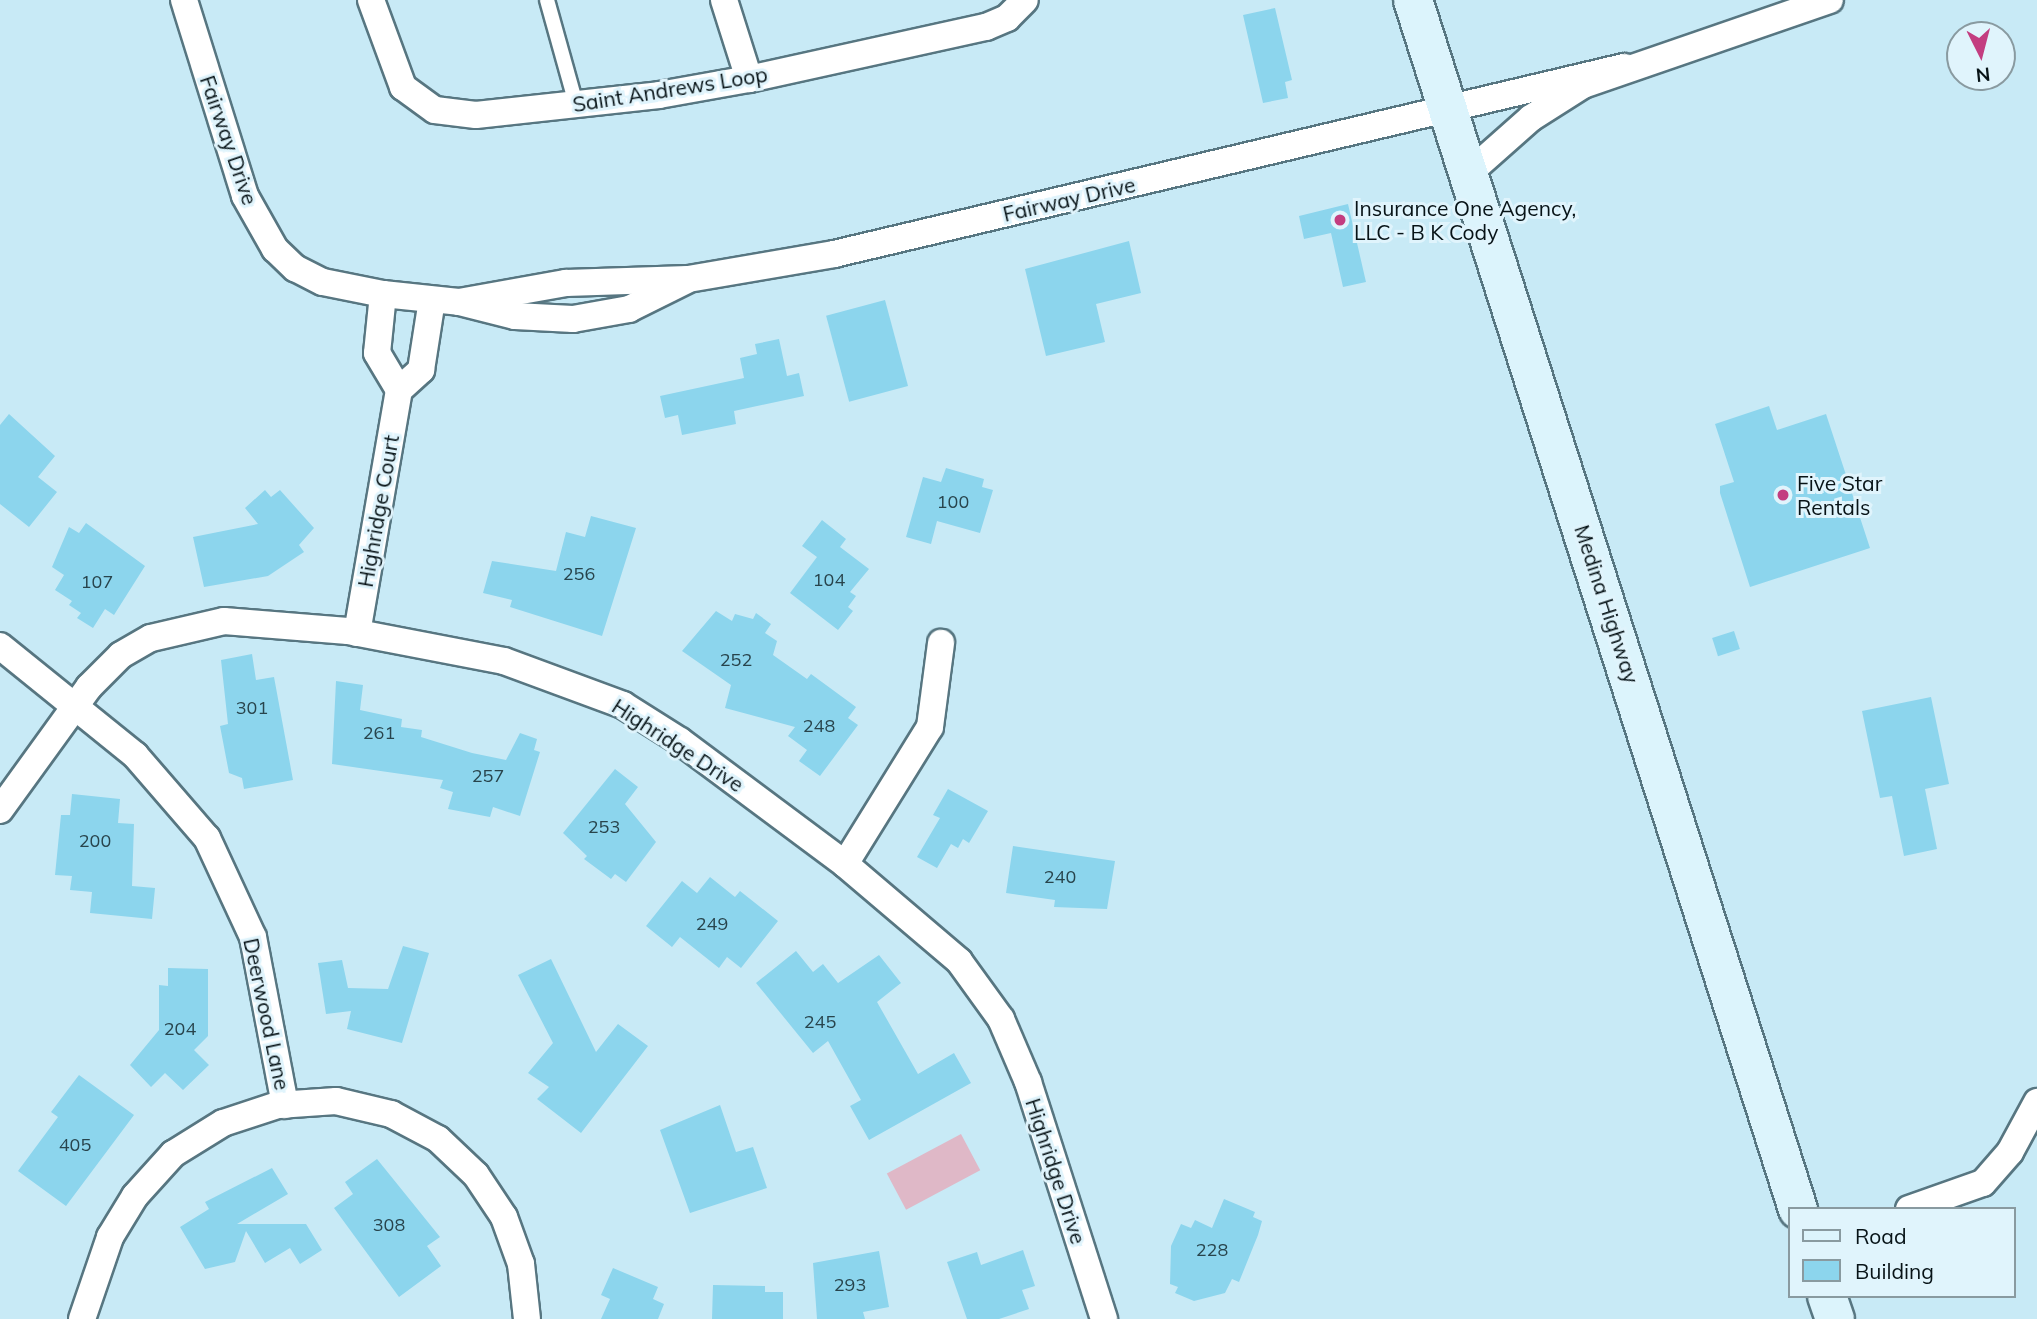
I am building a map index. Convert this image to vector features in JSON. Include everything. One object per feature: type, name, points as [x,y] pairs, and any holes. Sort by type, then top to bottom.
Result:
[{"type":"main road","name":"Medina Highway","points":[[1413,0],[1797,1207]]},
{"type":"main road","points":[[1828,1298],[1835,1319]]},
{"type":"street","name":"Fairway Drive","points":[[184,0],[246,196],[275,249],[295,268],[323,282],[383,294],[459,302],[515,316],[604,316],[688,279]]},
{"type":"street","name":"Saint Andrews Loop","points":[[372,0],[393,70],[417,101],[435,110],[476,115],[576,104],[749,79],[986,27],[1007,18],[1025,0]]},
{"type":"street","points":[[724,0],[749,79]]},
{"type":"street","points":[[1469,172],[1552,102],[1624,67],[1830,0]]},
{"type":"street","name":"Fairway Drive","points":[[459,302],[565,283],[688,279],[834,254],[1624,67]]},
{"type":"street","points":[[383,294],[377,353],[399,390],[421,370],[432,300]]},
{"type":"street","name":"Highridge Court","points":[[357,633],[399,390]]},
{"type":"street","name":"Highridge Drive","points":[[0,810],[75,706],[121,654],[151,638],[193,627],[256,620],[357,633],[504,661],[623,705],[680,741],[845,864],[959,961],[1001,1018],[1028,1082],[1104,1319]]},
{"type":"street","points":[[845,864],[930,727],[941,643]]},
{"type":"street","name":"Deerwood Lane","points":[[0,646],[75,706],[172,792],[234,888],[265,987],[285,1105]]},
{"type":"street","points":[[82,1319],[110,1237],[135,1196],[173,1154],[223,1124],[285,1105],[337,1101],[391,1114],[438,1139],[476,1175],[504,1217],[521,1264],[527,1319]]},
{"type":"street","points":[[1915,1207],[1983,1183],[2010,1152],[2037,1102]]},
{"type":"lane","points":[[547,0],[576,104]]},
{"type":"shaded area","points":[[961,1134],[980,1170],[906,1210],[887,1173]]},
{"type":"building","points":[[1275,8],[1292,80],[1285,82],[1288,98],[1263,103],[1243,15]]},
{"type":"building","points":[[1348,204],[1366,282],[1343,287],[1331,233],[1304,239],[1299,216]]},
{"type":"building","points":[[1129,241],[1141,293],[1096,304],[1105,342],[1046,356],[1025,269]]},
{"type":"building","points":[[885,300],[908,386],[849,402],[826,316]]},
{"type":"building","points":[[779,339],[787,376],[799,373],[804,396],[734,411],[736,424],[682,435],[678,415],[665,418],[660,396],[744,378],[740,358],[757,354],[755,344]]},
{"type":"building","name":"Five Star Rentals","points":[[1769,406],[1777,430],[1826,414],[1870,548],[1750,587],[1720,493],[1720,486],[1734,482],[1715,424]]},
{"type":"building","points":[[9,414],[55,456],[38,477],[57,492],[29,527],[0,504],[0,425]]},
{"type":"building","points":[[946,468],[984,479],[982,487],[993,490],[980,533],[937,521],[931,544],[906,537],[923,477],[941,482]]},
{"type":"building","points":[[265,490],[271,497],[280,490],[314,528],[299,545],[304,552],[268,576],[204,587],[193,537],[258,524],[245,508]]},
{"type":"building","points":[[591,516],[636,528],[602,636],[510,607],[512,600],[483,593],[492,561],[556,571],[566,532],[585,537]]},
{"type":"building","points":[[822,520],[846,539],[840,547],[869,569],[850,592],[856,596],[848,607],[853,611],[838,630],[790,593],[817,557],[802,546]]},
{"type":"building","points":[[86,523],[145,566],[114,615],[105,609],[93,628],[77,618],[81,613],[69,605],[72,601],[55,590],[64,575],[52,567],[69,527],[79,533]]},
{"type":"building","points":[[716,611],[732,621],[735,614],[753,619],[756,613],[771,624],[765,633],[777,641],[773,655],[807,679],[811,674],[856,707],[848,718],[858,725],[820,776],[799,761],[807,750],[788,736],[795,727],[725,708],[731,685],[682,651]]},
{"type":"building","points":[[1734,631],[1740,649],[1718,656],[1712,638]]},
{"type":"building","points":[[252,654],[256,680],[274,677],[293,780],[244,789],[242,778],[229,773],[220,726],[228,724],[221,660]]},
{"type":"building","points":[[336,681],[363,685],[360,710],[402,719],[401,727],[422,730],[421,737],[472,753],[506,760],[520,733],[537,739],[534,750],[540,752],[520,816],[493,807],[490,817],[448,809],[453,792],[440,788],[443,780],[332,764]]},
{"type":"building","points":[[1931,697],[1949,784],[1925,789],[1937,849],[1904,856],[1892,796],[1880,798],[1862,711]]},
{"type":"building","points":[[615,769],[638,787],[625,804],[656,842],[626,882],[615,874],[611,879],[584,859],[587,856],[563,833]]},
{"type":"building","points":[[948,789],[988,811],[969,843],[963,839],[958,848],[951,844],[937,868],[917,857],[940,818],[933,815]]},
{"type":"building","points":[[72,794],[120,799],[118,823],[134,824],[132,886],[155,888],[152,919],[90,913],[92,892],[70,890],[72,876],[55,875],[61,815],[70,815]]},
{"type":"building","points":[[1013,846],[1115,861],[1107,909],[1054,907],[1055,900],[1006,893]]},
{"type":"building","points":[[710,877],[735,897],[740,891],[778,921],[741,968],[727,957],[719,968],[680,937],[672,947],[646,926],[682,881],[697,893]]},
{"type":"building","points":[[403,946],[429,953],[402,1043],[347,1029],[351,1011],[326,1014],[318,963],[342,960],[348,988],[388,989]]},
{"type":"building","points":[[796,951],[813,972],[823,964],[838,983],[879,955],[901,983],[877,1002],[918,1074],[954,1053],[971,1083],[869,1140],[850,1106],[861,1100],[828,1041],[813,1053],[756,983]]},
{"type":"building","points":[[551,959],[596,1052],[618,1024],[648,1046],[581,1133],[537,1099],[549,1087],[528,1073],[553,1043],[518,975]]},
{"type":"building","points":[[168,968],[208,969],[208,1036],[194,1050],[209,1065],[183,1090],[165,1073],[151,1087],[130,1065],[159,1030],[159,985],[168,986]]},
{"type":"building","points":[[79,1075],[134,1115],[66,1206],[18,1171],[58,1117],[51,1112]]},
{"type":"building","points":[[720,1105],[736,1152],[753,1147],[767,1188],[690,1213],[660,1130]]},
{"type":"building","points":[[377,1159],[440,1237],[427,1246],[441,1266],[399,1297],[334,1208],[353,1194],[345,1182]]},
{"type":"building","points":[[272,1168],[288,1194],[237,1224],[306,1224],[322,1250],[300,1264],[290,1248],[265,1263],[246,1231],[235,1262],[205,1269],[180,1227],[209,1209],[205,1202]]},
{"type":"building","points":[[1224,1199],[1255,1212],[1253,1217],[1262,1221],[1258,1235],[1239,1282],[1232,1279],[1225,1293],[1194,1301],[1175,1293],[1178,1287],[1170,1284],[1171,1246],[1181,1224],[1191,1228],[1195,1220],[1212,1228]]},
{"type":"building","points":[[1023,1250],[1035,1286],[1022,1290],[1029,1309],[999,1319],[967,1319],[947,1262],[977,1252],[981,1265]]},
{"type":"building","points":[[879,1251],[889,1307],[863,1312],[865,1319],[817,1319],[813,1263]]},
{"type":"building","points":[[613,1268],[658,1287],[653,1299],[664,1304],[658,1319],[601,1319],[610,1299],[601,1295]]},
{"type":"building","points":[[713,1285],[765,1286],[765,1292],[783,1292],[783,1319],[712,1319]]},
{"type":"place","name":"Insurance One Agency, LLC - B K Cody","points":[[1340,220]]},
{"type":"place","name":"Five Star Rentals","points":[[1783,495]]}]
